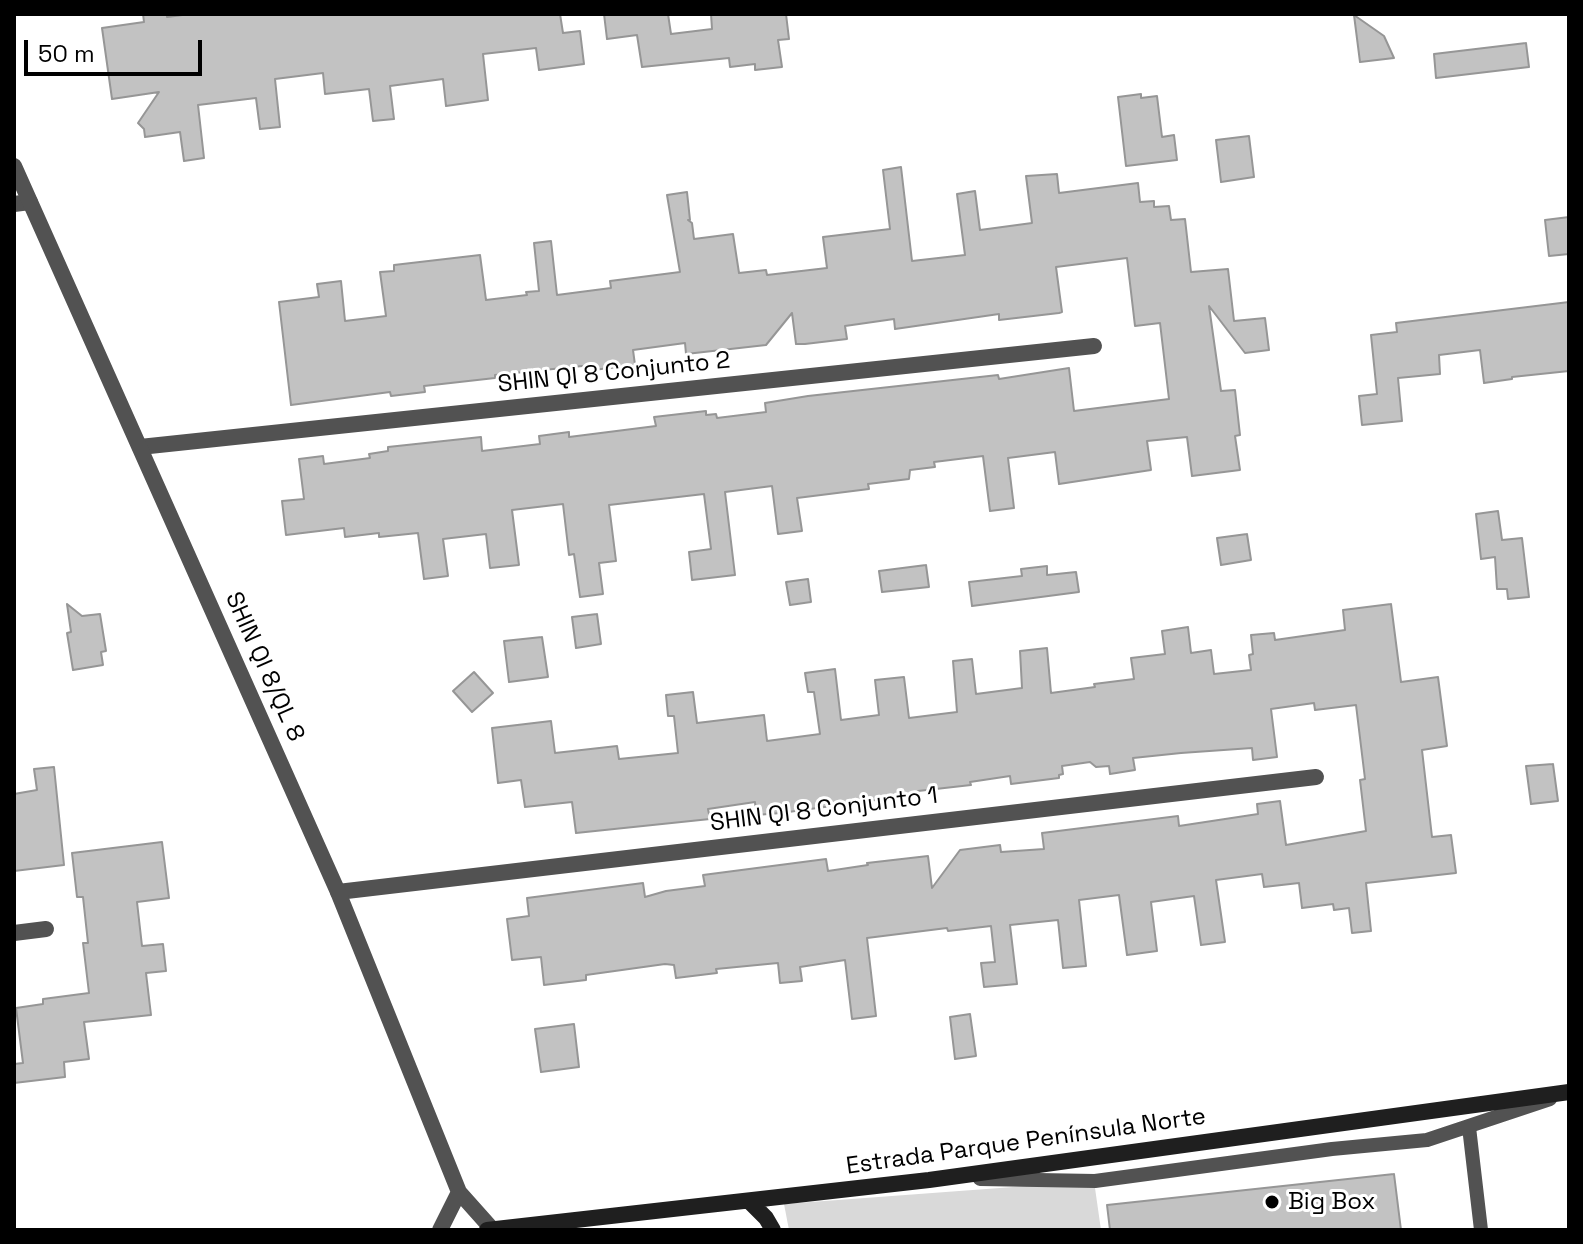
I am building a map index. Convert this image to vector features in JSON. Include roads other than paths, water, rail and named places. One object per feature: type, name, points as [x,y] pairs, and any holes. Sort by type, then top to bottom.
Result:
[{"type":"main road","name":"Estrada Parque Península Norte","points":[[490,1230],[929,1180],[1569,1092]]},
{"type":"main road","points":[[750,1202],[773,1230]]},
{"type":"street","name":"SHIN QI 8/QL 8","points":[[14,166],[22,203],[140,447],[338,892],[459,1192],[490,1230]]},
{"type":"street","name":"SHIN QI 8 Conjunto 2","points":[[140,447],[1094,346]]},
{"type":"street","name":"SHIN QI 8 Conjunto 1","points":[[338,892],[1316,777]]},
{"type":"street","points":[[14,933],[46,929]]},
{"type":"street","points":[[440,1230],[459,1192]]},
{"type":"lane","points":[[929,1180],[1095,1181],[1332,1149],[1427,1140],[1569,1092]]},
{"type":"lane","points":[[1469,1127],[1481,1230]]},
{"type":"place","name":"Big Box","points":[[1272,1202]]}]
